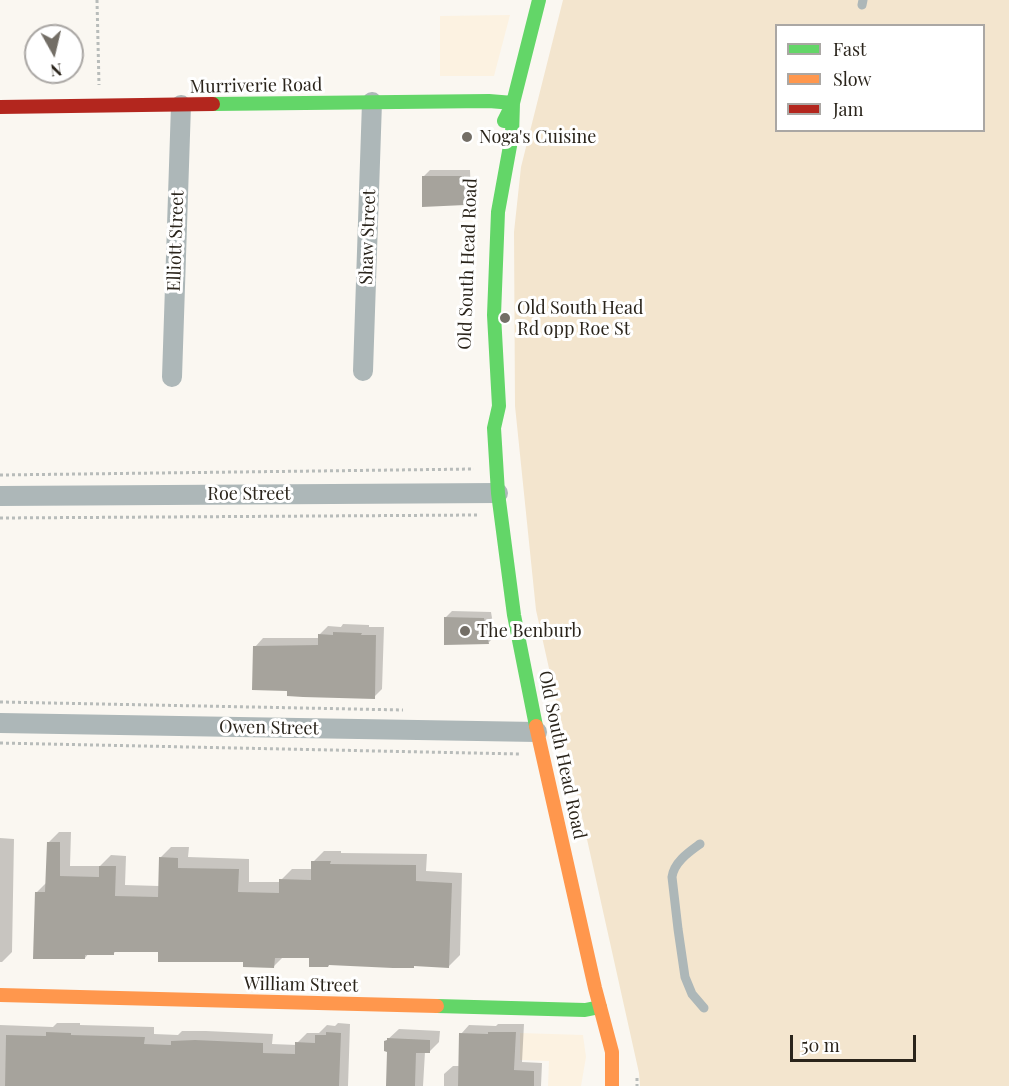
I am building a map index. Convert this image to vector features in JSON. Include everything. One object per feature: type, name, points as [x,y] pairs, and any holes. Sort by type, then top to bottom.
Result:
[{"type":"main road","name":"Old South Head Road","points":[[499,133],[513,103],[539,0]]},
{"type":"main road","name":"Murriverie Road","points":[[0,107],[496,101],[513,103]]},
{"type":"main road","name":"Old South Head Road","points":[[513,103],[512,135],[497,222],[494,315],[499,406],[494,428],[498,493],[514,615],[537,732],[612,1052],[612,1086]]},
{"type":"main road","name":"Old South Head Road","points":[[482,338],[485,208]]},
{"type":"main road","name":"Old South Head Road","points":[[485,408],[494,428]]},
{"type":"main road","name":"William Street","points":[[0,995],[582,1010],[600,1007]]},
{"type":"street","name":"Shaw Street","points":[[363,372],[372,102]]},
{"type":"street","name":"Elliott Street","points":[[172,376],[181,105]]},
{"type":"street","name":"Roe Street","points":[[0,496],[498,493]]},
{"type":"street","name":"Owen Street","points":[[0,723],[537,732]]},
{"type":"lane","points":[[700,844],[677,863],[672,877],[685,977],[692,994],[704,1008]]},
{"type":"path","points":[[97,0],[100,106]]},
{"type":"path","points":[[0,475],[474,469]]},
{"type":"path","points":[[0,518],[479,515]]},
{"type":"path","points":[[0,702],[404,710]]},
{"type":"path","points":[[0,743],[519,754]]},
{"type":"path","points":[[637,1074],[637,1086]]},
{"type":"shaded area","points":[[563,0],[1009,0],[1009,1086],[640,1086],[536,610],[515,406],[514,232],[521,167]]},
{"type":"shaded area","points":[[510,15],[494,76],[440,76],[440,16]]},
{"type":"shaded area","points":[[520,1033],[583,1035],[586,1057],[581,1086],[548,1086],[549,1061],[520,1060]]},
{"type":"building","points":[[422,176],[464,176],[465,205],[422,207]]},
{"type":"building","name":"The Benburb","points":[[444,617],[484,618],[489,644],[444,645]]},
{"type":"building","points":[[333,632],[376,635],[375,699],[287,696],[287,691],[252,690],[253,646],[318,645],[318,634],[333,635]]},
{"type":"building","points":[[47,842],[60,842],[60,876],[99,877],[99,866],[116,866],[115,896],[158,897],[159,857],[178,858],[178,868],[239,869],[238,892],[279,893],[279,879],[311,880],[311,861],[331,861],[330,864],[416,865],[416,881],[452,883],[449,968],[329,965],[328,967],[309,967],[309,958],[275,958],[274,968],[243,967],[243,962],[158,962],[158,952],[114,952],[114,955],[85,955],[85,959],[33,959],[35,892],[45,892]]},
{"type":"building","points":[[46,1032],[145,1037],[144,1044],[171,1045],[171,1041],[195,1040],[263,1043],[263,1053],[295,1054],[295,1042],[315,1043],[315,1035],[326,1035],[326,1032],[341,1033],[339,1086],[5,1086],[6,1035],[46,1036]]},
{"type":"building","points":[[488,1032],[516,1032],[514,1070],[534,1071],[534,1086],[458,1086],[459,1033],[488,1034]]},
{"type":"building","points":[[387,1038],[430,1040],[430,1053],[416,1053],[415,1086],[386,1086],[387,1052],[384,1051],[384,1041]]},
{"type":"traffic: fast","points":[[504,121],[513,103],[539,0]]},
{"type":"traffic: fast","points":[[213,104],[489,101],[513,103]]},
{"type":"traffic: fast","points":[[513,103],[512,135],[498,212],[494,315],[499,406],[494,428],[498,493],[514,615],[536,726]]},
{"type":"traffic: fast","points":[[437,1006],[585,1010],[600,1007]]},
{"type":"traffic: slow","points":[[536,726],[595,988],[612,1052],[612,1086]]},
{"type":"traffic: slow","points":[[0,995],[437,1006]]},
{"type":"traffic: jam","points":[[0,107],[213,104]]},
{"type":"place","name":"Noga's Cuisine","points":[[467,137]]},
{"type":"place","name":"Old South Head Rd opp Roe St","points":[[505,318]]},
{"type":"place","name":"The Benburb","points":[[465,631]]}]
